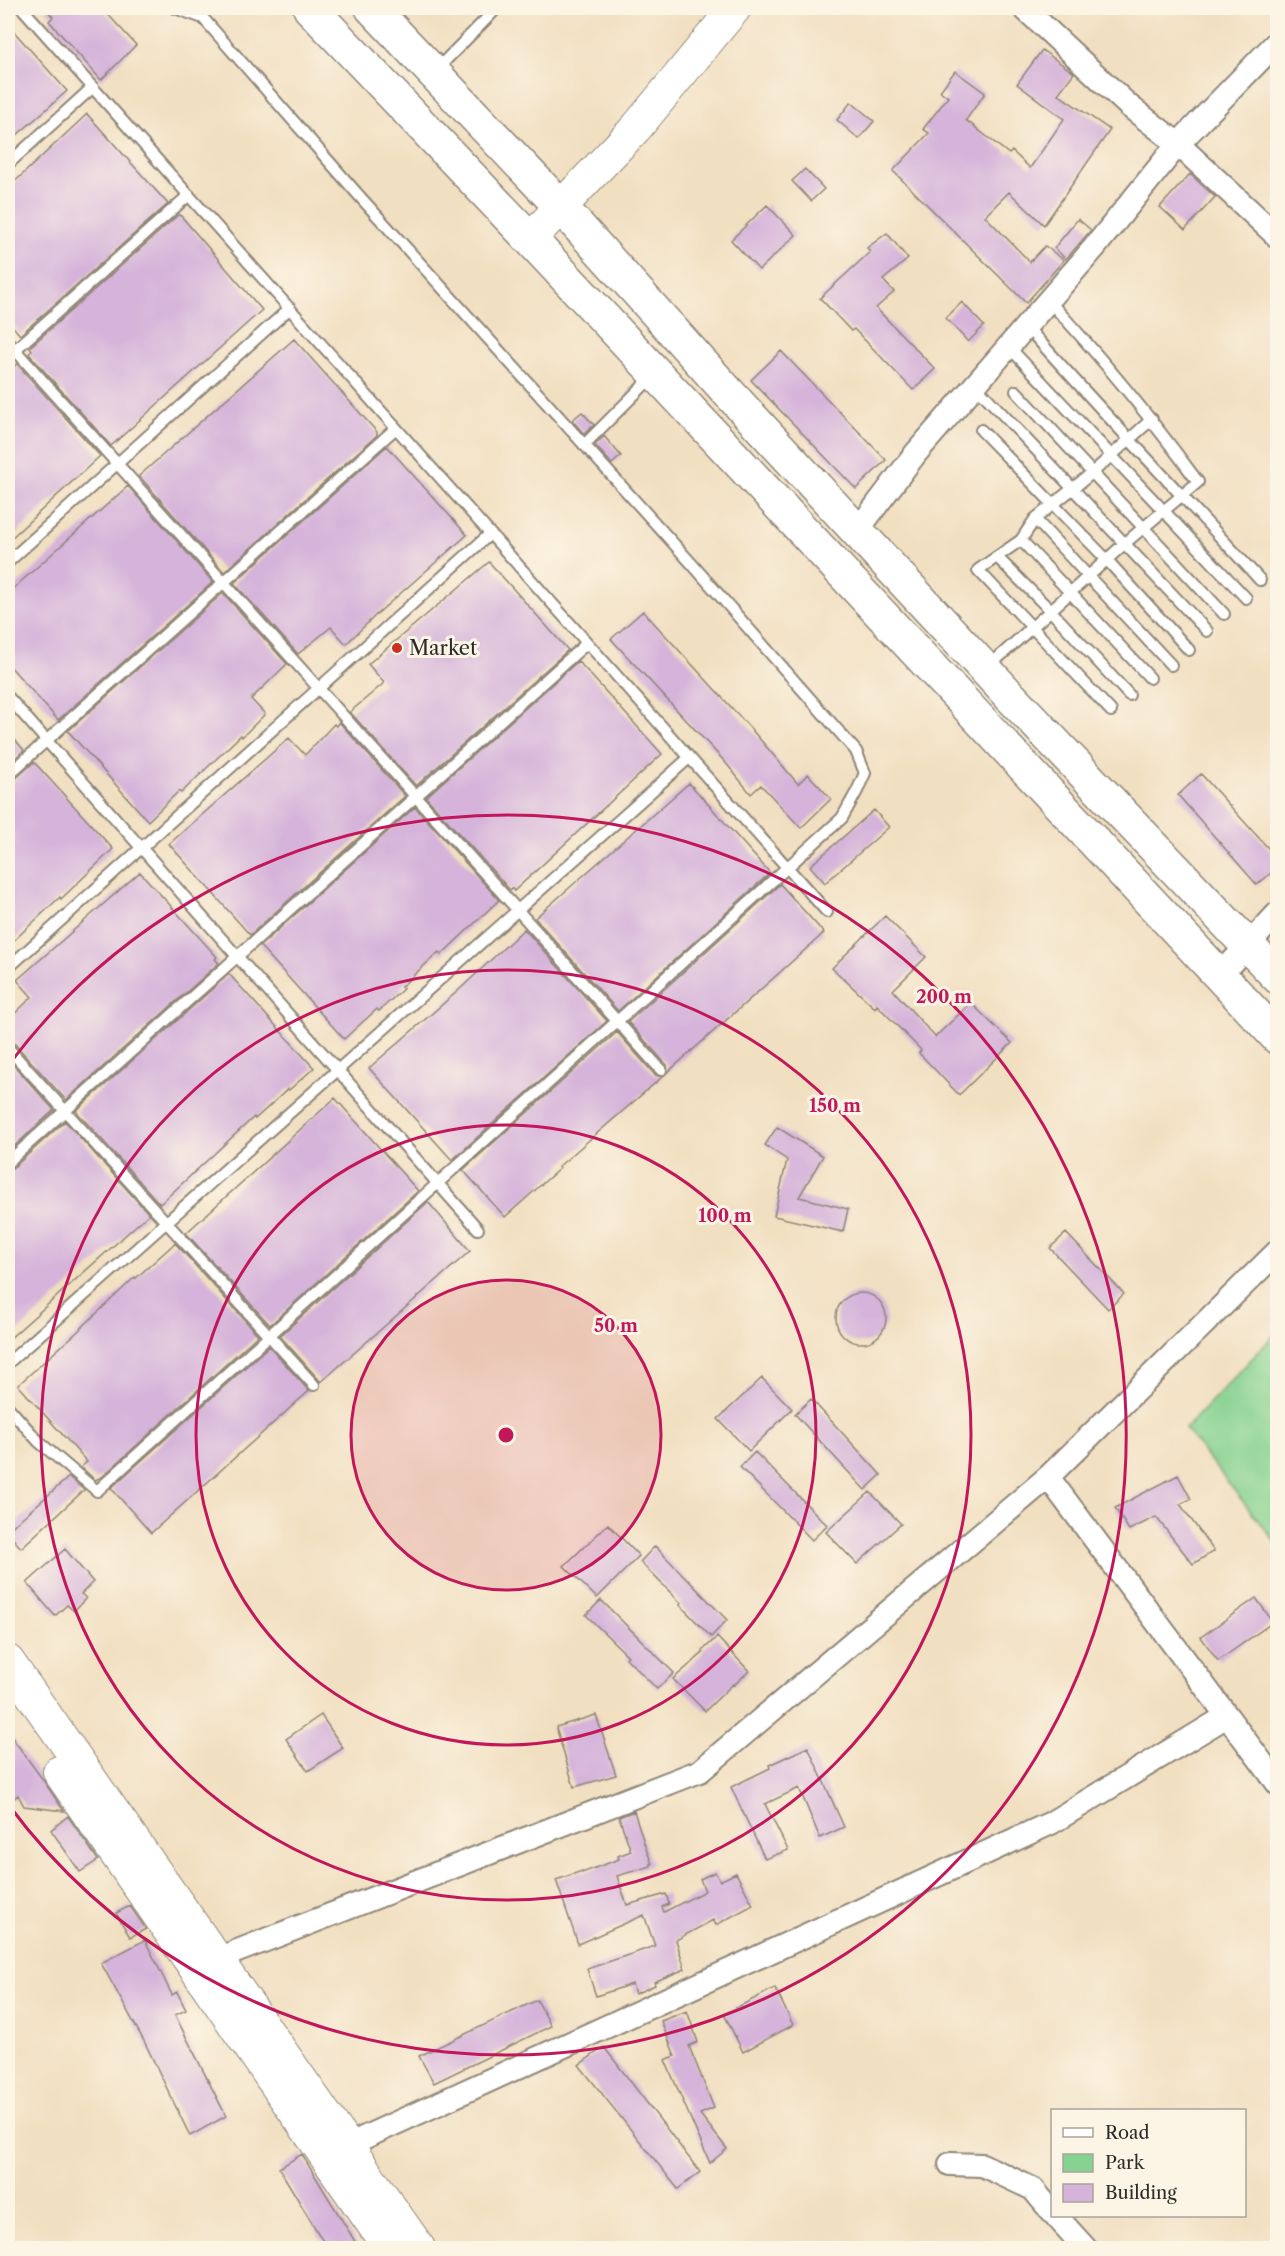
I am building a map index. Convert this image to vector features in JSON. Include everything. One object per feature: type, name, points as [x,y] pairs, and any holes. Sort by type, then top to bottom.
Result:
[{"type":"main road","points":[[310,8],[530,239],[1278,1038]]},
{"type":"main road","points":[[372,8],[560,206],[727,391],[1010,696],[1278,977]]},
{"type":"main road","points":[[530,239],[636,128],[735,8]]},
{"type":"main road","points":[[983,724],[1010,696]]},
{"type":"main road","points":[[8,1661],[419,2248]]},
{"type":"main road","points":[[8,1697],[389,2248]]},
{"type":"street","points":[[1024,8],[1129,106],[1178,144],[1278,237]]},
{"type":"street","points":[[857,531],[916,453],[1178,144],[1278,41]]},
{"type":"street","points":[[1219,976],[1278,913]]},
{"type":"street","points":[[217,1959],[700,1771],[1048,1477],[1278,1251]]},
{"type":"street","points":[[1048,1477],[1278,1784]]},
{"type":"street","points":[[348,2145],[1051,1823],[1227,1716]]},
{"type":"street","points":[[950,2164],[982,2165],[1033,2189],[1051,2210]]},
{"type":"street","points":[[1057,2217],[1085,2248]]},
{"type":"lane","points":[[22,8],[827,912]]},
{"type":"lane","points":[[8,1407],[39,1442],[97,1491],[842,818],[864,773],[856,751],[692,564],[362,199],[203,18],[175,8]]},
{"type":"lane","points":[[434,73],[497,8]]},
{"type":"lane","points":[[8,164],[93,87]]},
{"type":"lane","points":[[189,195],[10,349],[117,464],[661,1070]]},
{"type":"lane","points":[[986,670],[1124,544],[1198,482],[1152,419],[1096,352],[1048,300]]},
{"type":"lane","points":[[8,562],[290,308]]},
{"type":"lane","points":[[1026,326],[1129,441],[1260,580]]},
{"type":"lane","points":[[1008,346],[1246,598]]},
{"type":"lane","points":[[584,446],[655,374]]},
{"type":"lane","points":[[975,385],[1207,632]]},
{"type":"lane","points":[[1016,391],[1224,614]]},
{"type":"lane","points":[[1111,711],[978,570],[1021,540],[1035,519],[1092,473],[1152,419]]},
{"type":"lane","points":[[8,775],[396,428]]},
{"type":"lane","points":[[981,430],[1107,560],[1190,650]]},
{"type":"lane","points":[[1035,519],[1171,665]]},
{"type":"lane","points":[[8,968],[490,534]]},
{"type":"lane","points":[[1021,540],[1150,678]]},
{"type":"lane","points":[[998,558],[1129,695]]},
{"type":"lane","points":[[8,1162],[587,643]]},
{"type":"lane","points":[[8,697],[478,1229]]},
{"type":"lane","points":[[8,1364],[690,758]]},
{"type":"lane","points":[[8,1048],[314,1385]]},
{"type":"green space","points":[[1277,1332],[1277,1544],[1185,1429]]},
{"type":"building","points":[[45,8],[102,8],[136,45],[101,80],[49,21],[53,17]]},
{"type":"building","points":[[8,25],[67,91],[8,143]]},
{"type":"building","points":[[1042,50],[1074,73],[1058,94],[1110,130],[1044,225],[1009,192],[985,216],[1030,262],[1045,246],[1064,260],[1026,303],[893,171],[929,133],[923,129],[948,97],[940,91],[955,71],[985,93],[966,120],[1009,154],[1012,151],[1030,168],[1064,119],[1017,84]]},
{"type":"building","points":[[851,102],[874,121],[859,139],[837,120]]},
{"type":"building","points":[[87,114],[168,204],[20,335],[8,321],[8,188]]},
{"type":"building","points":[[805,169],[824,189],[811,201],[792,181]]},
{"type":"building","points":[[1190,174],[1215,197],[1185,230],[1160,207]]},
{"type":"building","points":[[767,205],[796,235],[759,270],[731,240]]},
{"type":"building","points":[[178,215],[262,310],[111,446],[29,354],[32,350],[30,347]]},
{"type":"building","points":[[1078,219],[1091,230],[1066,259],[1054,248]]},
{"type":"building","points":[[887,233],[908,259],[883,280],[894,292],[876,308],[935,369],[913,390],[854,329],[851,331],[820,298],[870,252],[867,248]]},
{"type":"building","points":[[962,302],[984,326],[968,342],[946,318]]},
{"type":"building","points":[[294,339],[377,432],[377,435],[224,572],[139,476]]},
{"type":"building","points":[[781,351],[886,460],[856,489],[751,380]]},
{"type":"building","points":[[17,364],[100,456],[8,541],[8,371]]},
{"type":"building","points":[[582,412],[594,425],[584,434],[572,420]]},
{"type":"building","points":[[604,436],[621,456],[612,464],[595,445]]},
{"type":"building","points":[[387,446],[467,535],[346,644],[331,627],[298,654],[234,583]]},
{"type":"building","points":[[128,486],[213,582],[58,720],[8,664],[8,593]]},
{"type":"building","points":[[489,562],[568,650],[416,786],[350,712],[384,683],[368,664]]},
{"type":"building","points":[[223,593],[287,664],[251,699],[265,714],[148,821],[68,731]]},
{"type":"building","points":[[643,611],[798,784],[808,774],[831,799],[801,828],[761,785],[751,794],[725,762],[611,639]]},
{"type":"building","points":[[578,661],[662,754],[514,891],[512,888],[510,890],[426,797]]},
{"type":"building","points":[[339,722],[405,796],[250,935],[169,844],[289,738],[305,755],[334,724],[336,726]]},
{"type":"building","points":[[8,732],[24,750],[8,765]]},
{"type":"building","points":[[34,762],[113,849],[8,946],[8,782],[13,781]]},
{"type":"building","points":[[1201,774],[1278,859],[1278,867],[1257,885],[1178,795]]},
{"type":"building","points":[[689,783],[770,873],[618,1011],[535,918]]},
{"type":"building","points":[[415,807],[499,900],[441,955],[439,952],[401,987],[403,989],[379,1011],[377,1009],[344,1039],[260,946]]},
{"type":"building","points":[[874,810],[889,827],[825,883],[810,866]]},
{"type":"building","points":[[140,872],[217,957],[215,959],[219,963],[66,1100],[14,1043],[8,1041],[8,1020],[32,997],[17,980]]},
{"type":"building","points":[[780,884],[824,933],[668,1072],[667,1065],[628,1022]]},
{"type":"building","points":[[885,916],[926,957],[893,990],[935,1037],[971,1003],[1012,1043],[959,1095],[919,1053],[921,1050],[877,1005],[875,1008],[832,968]]},
{"type":"building","points":[[524,929],[607,1021],[452,1160],[369,1068],[459,990]]},
{"type":"building","points":[[229,974],[314,1068],[255,1119],[254,1117],[160,1204],[76,1111]]},
{"type":"building","points":[[617,1032],[655,1075],[662,1077],[558,1167],[560,1168],[505,1217],[463,1170]]},
{"type":"building","points":[[8,1059],[54,1110],[8,1152]]},
{"type":"building","points":[[335,1098],[418,1191],[270,1325],[186,1233]]},
{"type":"building","points":[[65,1121],[149,1214],[8,1340],[8,1169],[13,1168]]},
{"type":"building","points":[[777,1127],[823,1156],[799,1197],[848,1209],[843,1232],[774,1216],[787,1160],[765,1145]]},
{"type":"building","points":[[428,1202],[470,1251],[321,1382],[280,1336]]},
{"type":"building","points":[[1066,1233],[1124,1294],[1108,1309],[1050,1248]]},
{"type":"building","points":[[175,1243],[258,1335],[102,1477],[95,1480],[81,1467],[87,1462],[18,1385]]},
{"type":"building","points":[[856,1293],[866,1293],[879,1300],[886,1313],[886,1323],[879,1336],[866,1343],[856,1343],[847,1339],[840,1332],[836,1323],[836,1313],[840,1304],[847,1297]]},
{"type":"building","points":[[269,1346],[309,1391],[151,1533],[111,1488]]},
{"type":"building","points":[[762,1378],[792,1409],[749,1451],[718,1419]]},
{"type":"building","points":[[811,1399],[881,1475],[865,1490],[795,1414]]},
{"type":"building","points":[[755,1452],[827,1525],[812,1540],[740,1467]]},
{"type":"building","points":[[1178,1475],[1191,1499],[1180,1504],[1214,1551],[1193,1564],[1156,1517],[1129,1530],[1115,1508]]},
{"type":"building","points":[[69,1477],[84,1490],[21,1548],[8,1530]]},
{"type":"building","points":[[870,1492],[901,1524],[857,1564],[826,1532]]},
{"type":"building","points":[[608,1524],[639,1556],[597,1598],[564,1566]]},
{"type":"building","points":[[655,1546],[727,1620],[711,1637],[640,1562]]},
{"type":"building","points":[[65,1549],[93,1582],[81,1594],[86,1598],[74,1611],[67,1605],[55,1616],[27,1583]]},
{"type":"building","points":[[1256,1598],[1273,1622],[1218,1661],[1201,1637]]},
{"type":"building","points":[[601,1600],[674,1673],[657,1689],[626,1658],[628,1656],[586,1615]]},
{"type":"building","points":[[717,1637],[749,1671],[705,1711],[673,1679],[703,1653],[702,1651]]},
{"type":"building","points":[[321,1715],[343,1748],[308,1771],[286,1739]]},
{"type":"building","points":[[596,1715],[616,1775],[574,1787],[556,1727]]},
{"type":"building","points":[[8,1732],[64,1811],[24,1806],[18,1795],[8,1803]]},
{"type":"building","points":[[808,1747],[844,1827],[820,1838],[799,1788],[765,1804],[788,1850],[765,1859],[731,1787],[770,1768],[769,1765]]},
{"type":"building","points":[[634,1811],[652,1864],[617,1876],[627,1905],[666,1894],[669,1904],[662,1907],[664,1912],[705,1891],[700,1879],[715,1872],[720,1881],[736,1873],[753,1905],[716,1925],[713,1920],[676,1940],[685,1969],[654,1982],[655,1985],[635,1994],[632,1984],[596,1996],[587,1969],[655,1946],[644,1915],[578,1944],[556,1880],[619,1859],[618,1856],[631,1851],[619,1817]]},
{"type":"building","points":[[68,1816],[98,1860],[80,1872],[51,1830]]},
{"type":"building","points":[[130,1906],[146,1929],[130,1937],[116,1913]]},
{"type":"building","points":[[145,1940],[172,1995],[177,1992],[186,2010],[175,2015],[226,2116],[190,2136],[145,2043],[101,1963]]},
{"type":"building","points":[[775,1988],[793,2025],[743,2052],[724,2014]]},
{"type":"building","points":[[537,2000],[551,2026],[434,2083],[419,2056]]},
{"type":"building","points":[[687,2011],[698,2042],[689,2046],[714,2108],[700,2114],[727,2149],[710,2163],[665,2060],[675,2056],[661,2021]]},
{"type":"building","points":[[604,2047],[700,2172],[678,2189],[579,2065]]},
{"type":"building","points":[[302,2154],[359,2248],[327,2248],[279,2168]]},
{"type":"place","name":"Market","points":[[397,648]]}]
